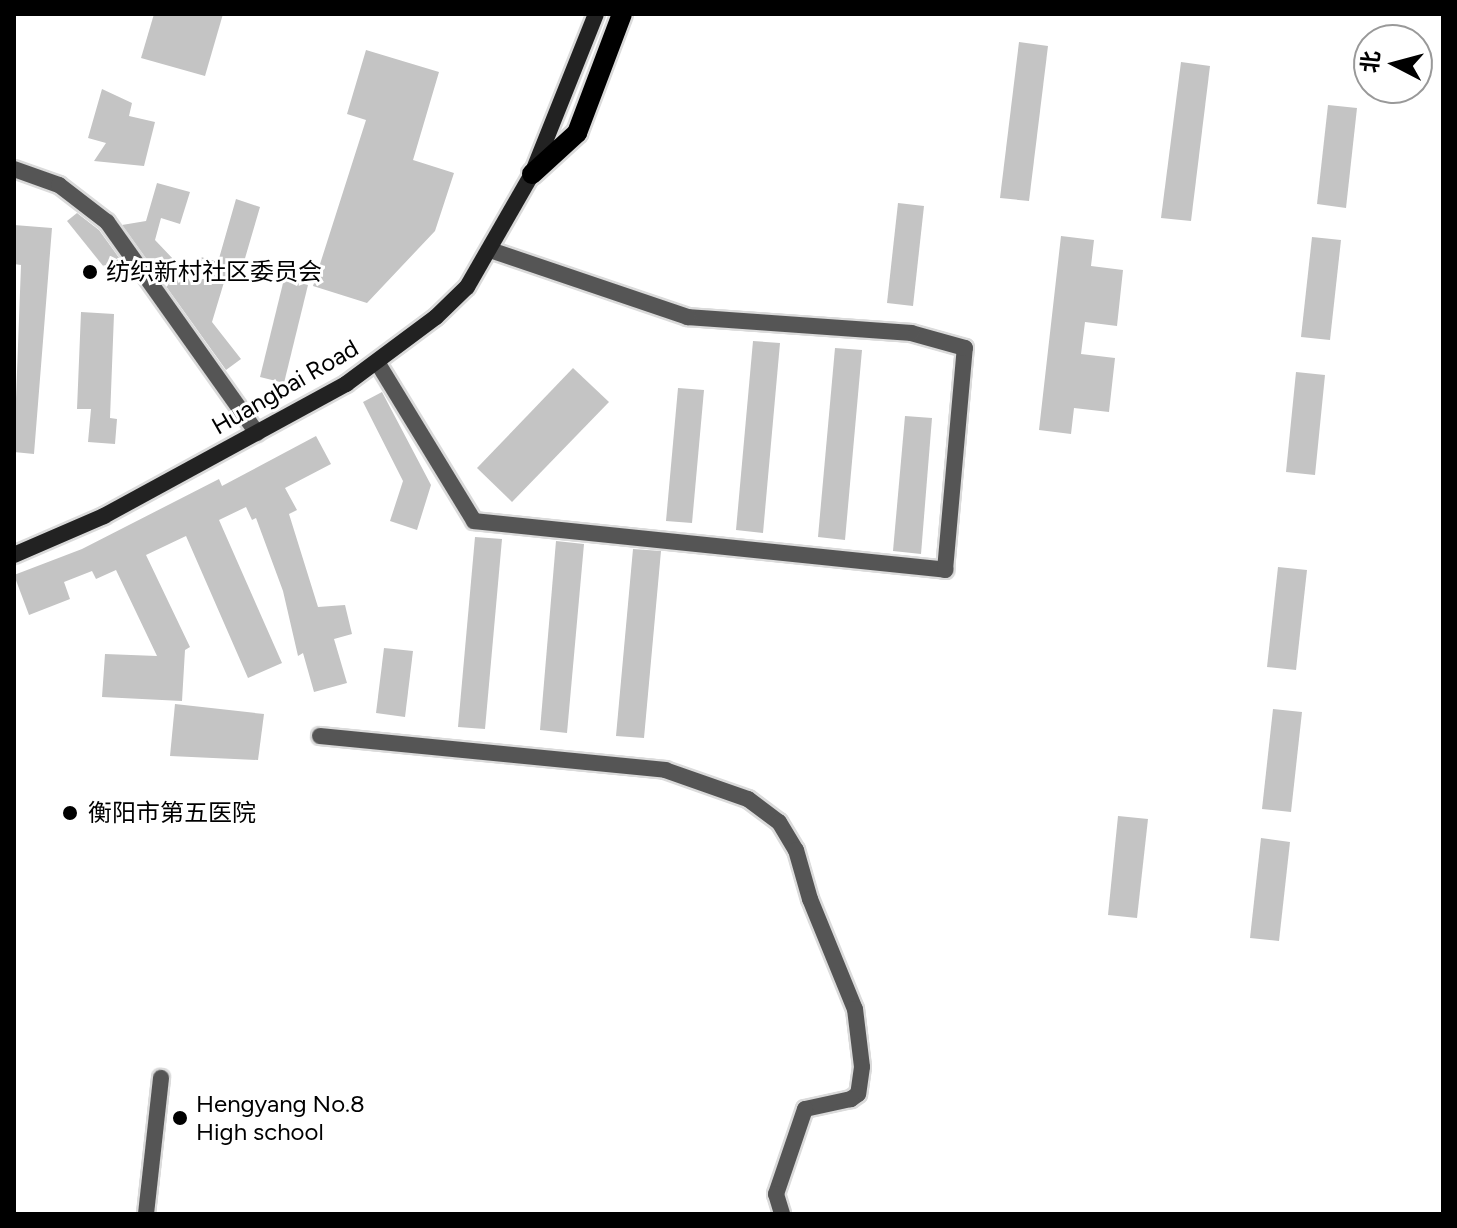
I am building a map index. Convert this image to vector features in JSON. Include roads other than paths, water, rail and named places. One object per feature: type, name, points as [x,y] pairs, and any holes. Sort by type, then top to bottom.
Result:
[{"type":"main road","name":"Huangbai Road","points":[[14,555],[104,516],[257,433],[377,362],[467,287],[532,174],[596,14]]},
{"type":"main road","points":[[532,174],[577,133],[622,14]]},
{"type":"street","points":[[14,169],[59,185],[107,222],[257,433]]},
{"type":"street","points":[[377,362],[474,521],[945,570],[965,348],[896,332],[688,317],[490,250]]},
{"type":"street","points":[[320,736],[665,770],[748,799],[779,822],[796,850],[810,899],[855,1009],[862,1067],[858,1094],[851,1099],[805,1109],[776,1194],[782,1214]]},
{"type":"street","points":[[146,1214],[161,1078]]},
{"type":"place","name":"纺织新村社区委员会","points":[[90,272]]},
{"type":"place","name":"衡阳市第五医院","points":[[70,813]]},
{"type":"place","name":"Hengyang No.8 High school","points":[[180,1118]]}]
